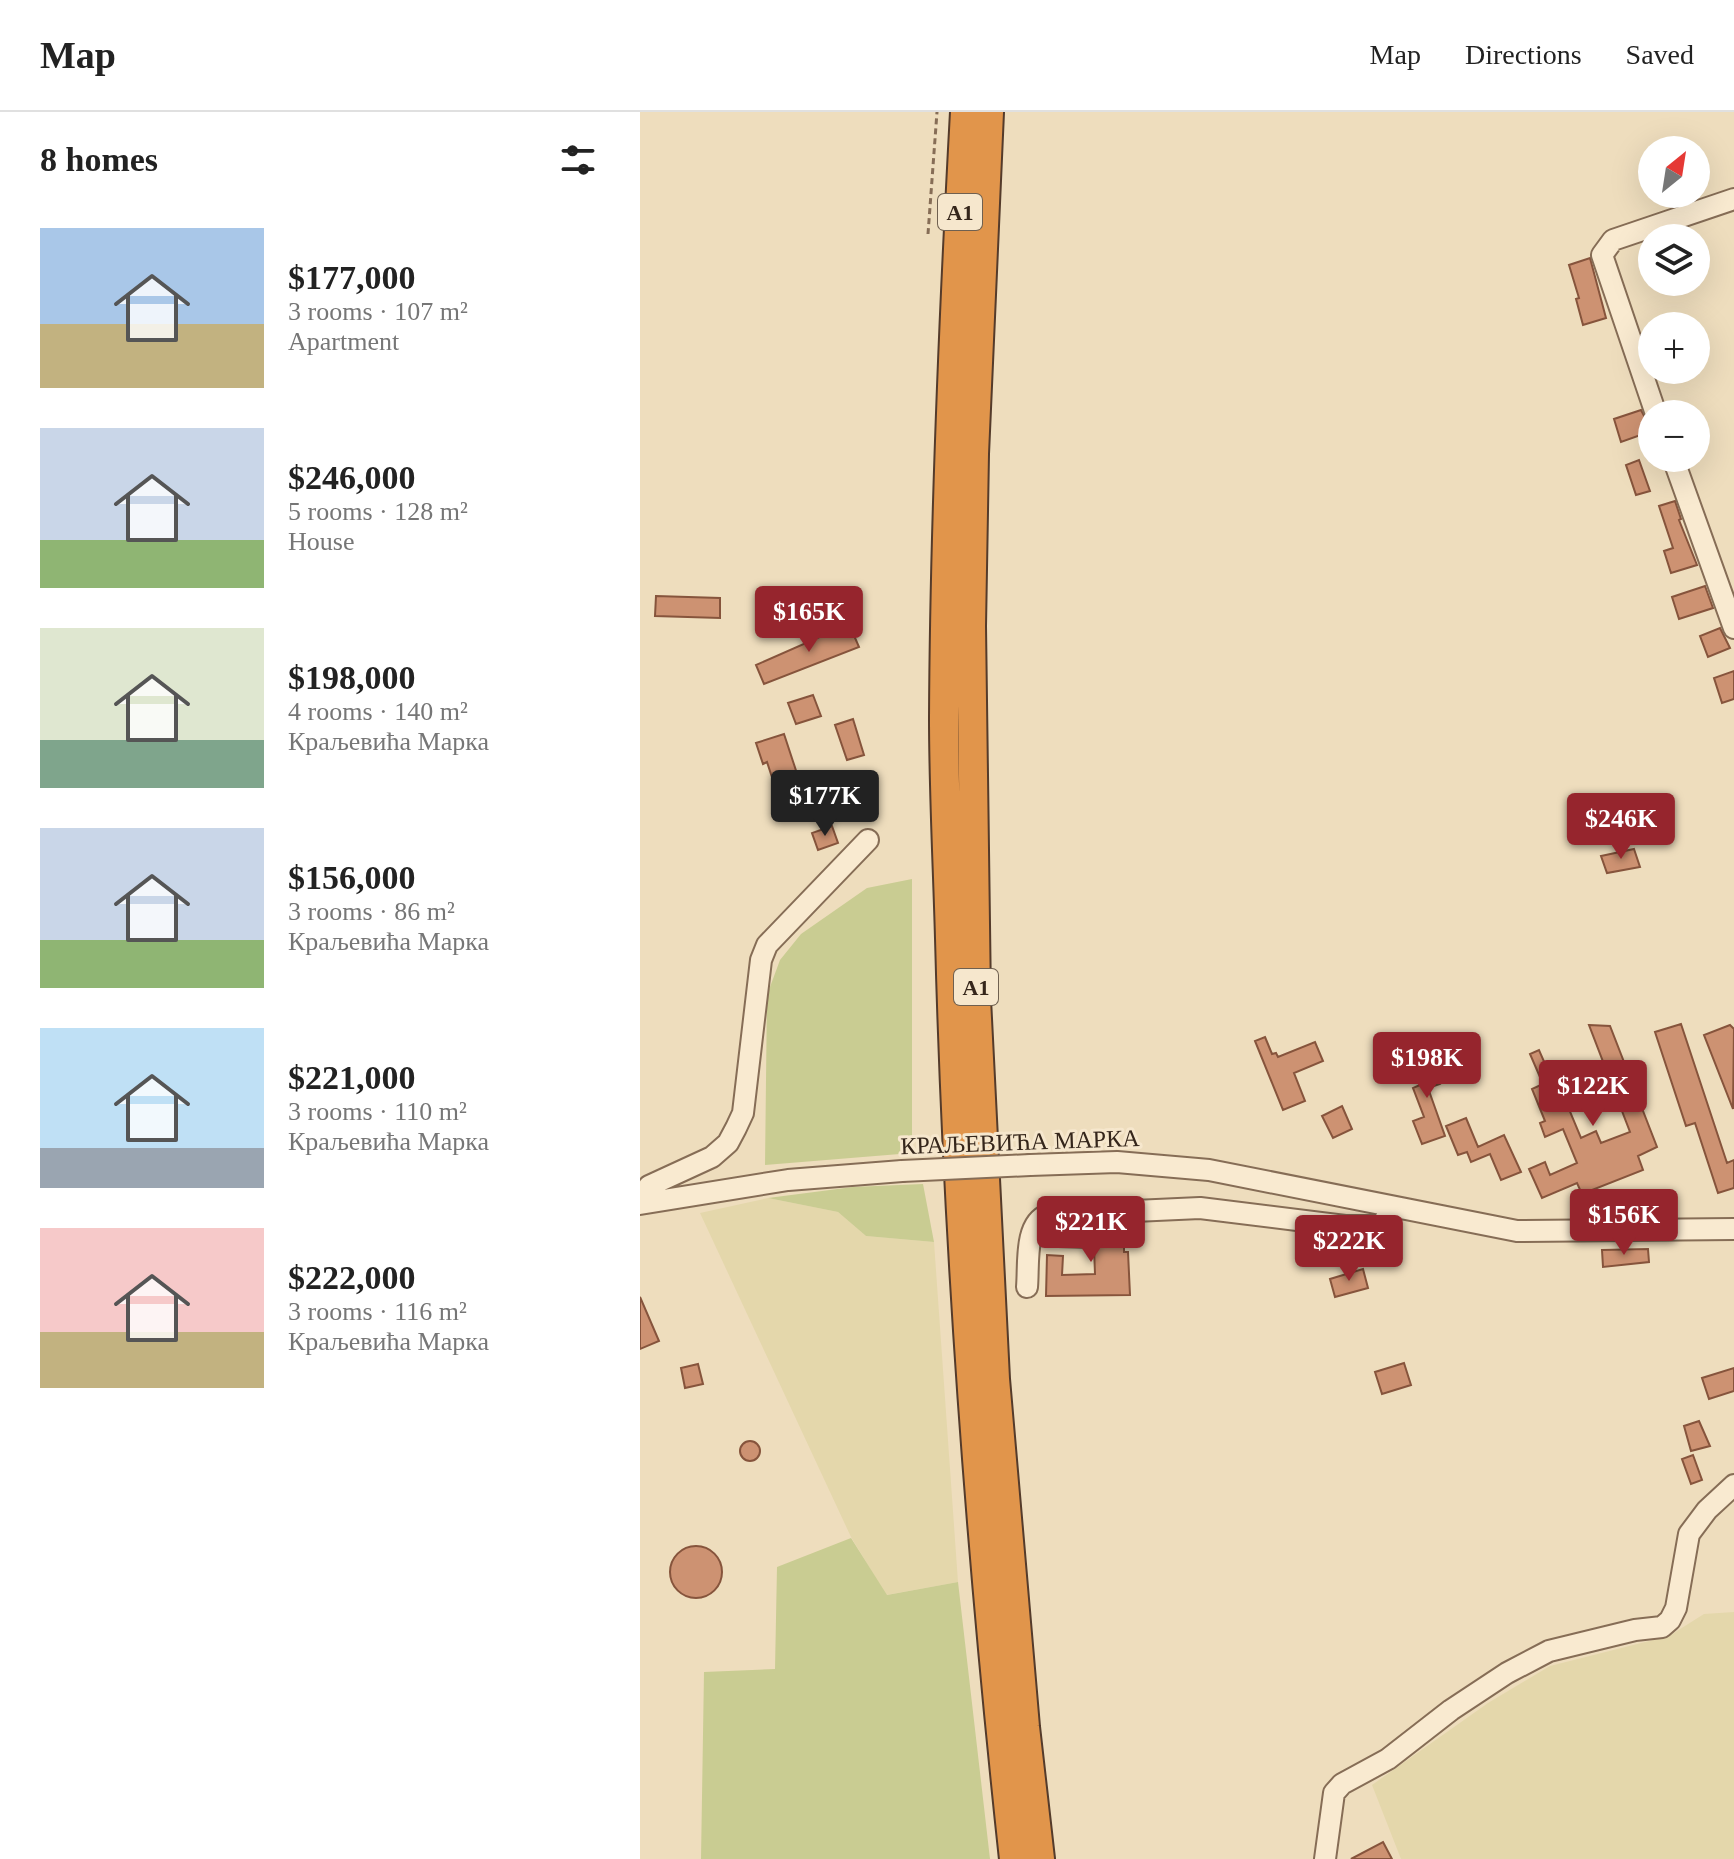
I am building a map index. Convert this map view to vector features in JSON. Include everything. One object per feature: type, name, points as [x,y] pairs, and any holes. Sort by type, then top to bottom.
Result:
[{"type":"highway","name":"A1","points":[[965,112],[948,460],[944,691],[952,1024],[984,1571],[1014,1859]]},
{"type":"highway","name":"A1","points":[[989,112],[974,454],[971,610],[976,999],[995,1379],[1040,1859]]},
{"type":"street","points":[[1651,400],[1602,255],[1613,240],[1734,199]]},
{"type":"street","points":[[1678,472],[1734,628]]},
{"type":"street","points":[[640,1202],[649,1186],[712,1157],[728,1143],[743,1113],[761,960],[767,945],[868,840]]},
{"type":"street","name":"КРАЉЕВИЋА МАРКА","points":[[640,1202],[788,1180],[902,1171],[1117,1162],[1188,1167],[1259,1179],[1389,1208],[1533,1232],[1734,1229]]},
{"type":"street","points":[[1027,1287],[1032,1229],[1038,1218],[1047,1215],[1200,1208],[1345,1226],[1379,1226],[1386,1219],[1389,1208]]},
{"type":"street","points":[[1325,1859],[1334,1793],[1342,1784],[1388,1759],[1507,1673],[1549,1651],[1635,1630],[1662,1627],[1670,1620],[1676,1608],[1689,1534],[1713,1504],[1734,1485]]},
{"type":"path","points":[[928,234],[937,112]]},
{"type":"shaded area","points":[[768,1198],[838,1212],[866,1236],[934,1242],[958,1582],[886,1595],[851,1537],[700,1213]]},
{"type":"shaded area","points":[[1734,1612],[1734,1859],[1401,1859],[1372,1785],[1488,1703],[1550,1666],[1669,1636],[1704,1614]]},
{"type":"green space","points":[[912,879],[912,1153],[765,1165],[767,995],[780,960],[801,934],[867,888]]},
{"type":"green space","points":[[923,1184],[934,1242],[866,1236],[838,1212],[768,1198],[853,1187]]},
{"type":"green space","points":[[851,1538],[887,1595],[958,1582],[990,1859],[701,1859],[704,1672],[775,1669],[777,1567]]},
{"type":"building","points":[[1590,258],[1606,318],[1583,325],[1569,265]]},
{"type":"building","points":[[1638,411],[1638,436],[1621,442],[1614,419]]},
{"type":"building","points":[[1638,460],[1638,472],[1643,472],[1650,491],[1636,495],[1626,465]]},
{"type":"building","points":[[1675,501],[1697,565],[1671,573],[1664,551],[1673,548],[1659,506]]},
{"type":"building","points":[[1705,586],[1713,608],[1679,619],[1672,597]]},
{"type":"building","points":[[656,596],[720,598],[720,618],[655,616]]},
{"type":"building","points":[[849,624],[859,647],[764,684],[756,665]]},
{"type":"building","points":[[1720,628],[1730,648],[1708,657],[1700,636]]},
{"type":"building","points":[[1734,671],[1734,699],[1722,703],[1714,678]]},
{"type":"building","points":[[813,695],[821,716],[796,724],[788,703]]},
{"type":"building","points":[[853,719],[864,755],[847,760],[835,725]]},
{"type":"building","points":[[784,734],[808,807],[784,814],[767,762],[763,764],[756,743]]},
{"type":"building","points":[[832,826],[838,843],[818,850],[812,833]]},
{"type":"building","points":[[1634,849],[1640,867],[1607,873],[1601,856]]},
{"type":"building","points":[[1681,1024],[1727,1163],[1734,1160],[1734,1188],[1718,1193],[1695,1123],[1686,1126],[1655,1032]]},
{"type":"building","points":[[1589,1025],[1610,1026],[1657,1147],[1638,1156],[1643,1170],[1582,1194],[1577,1183],[1542,1198],[1529,1169],[1545,1162],[1550,1175],[1577,1163],[1563,1129],[1545,1137],[1540,1123],[1545,1121],[1532,1089],[1543,1084],[1530,1054],[1539,1050],[1552,1080],[1556,1078],[1581,1138],[1596,1131],[1601,1143],[1630,1132]]},
{"type":"building","points":[[1730,1025],[1734,1029],[1733,1109],[1704,1035]]},
{"type":"building","points":[[1265,1037],[1272,1054],[1276,1053],[1278,1057],[1315,1042],[1323,1061],[1294,1073],[1305,1101],[1283,1110],[1255,1041]]},
{"type":"building","points":[[1428,1053],[1440,1084],[1428,1088],[1445,1136],[1422,1144],[1413,1121],[1424,1117],[1413,1088],[1420,1085],[1410,1060]]},
{"type":"building","points":[[1342,1106],[1352,1129],[1333,1138],[1322,1116]]},
{"type":"building","points":[[1466,1118],[1478,1147],[1504,1135],[1521,1172],[1501,1180],[1490,1154],[1471,1162],[1467,1152],[1458,1155],[1446,1126]]},
{"type":"building","points":[[1107,1226],[1107,1232],[1124,1232],[1130,1295],[1046,1296],[1047,1255],[1063,1256],[1062,1275],[1095,1274],[1094,1248],[1059,1247],[1059,1227]]},
{"type":"building","points":[[1648,1249],[1649,1262],[1603,1267],[1602,1250]]},
{"type":"building","points":[[1363,1269],[1368,1288],[1335,1297],[1330,1279]]},
{"type":"building","points":[[640,1297],[659,1341],[640,1349]]},
{"type":"building","points":[[1404,1363],[1411,1385],[1382,1394],[1375,1372]]},
{"type":"building","points":[[698,1364],[703,1384],[685,1388],[681,1368]]},
{"type":"building","points":[[1734,1368],[1734,1391],[1709,1399],[1702,1378]]},
{"type":"building","points":[[1699,1421],[1710,1446],[1691,1451],[1684,1426]]},
{"type":"building","points":[[750,1441],[757,1444],[760,1451],[757,1458],[750,1461],[743,1458],[740,1451],[743,1444]]},
{"type":"building","points":[[1693,1455],[1702,1480],[1691,1484],[1682,1459]]},
{"type":"building","points":[[696,1546],[714,1554],[722,1572],[714,1590],[696,1598],[678,1590],[670,1572],[678,1554]]},
{"type":"building","points":[[1383,1842],[1392,1859],[1351,1859]]}]
